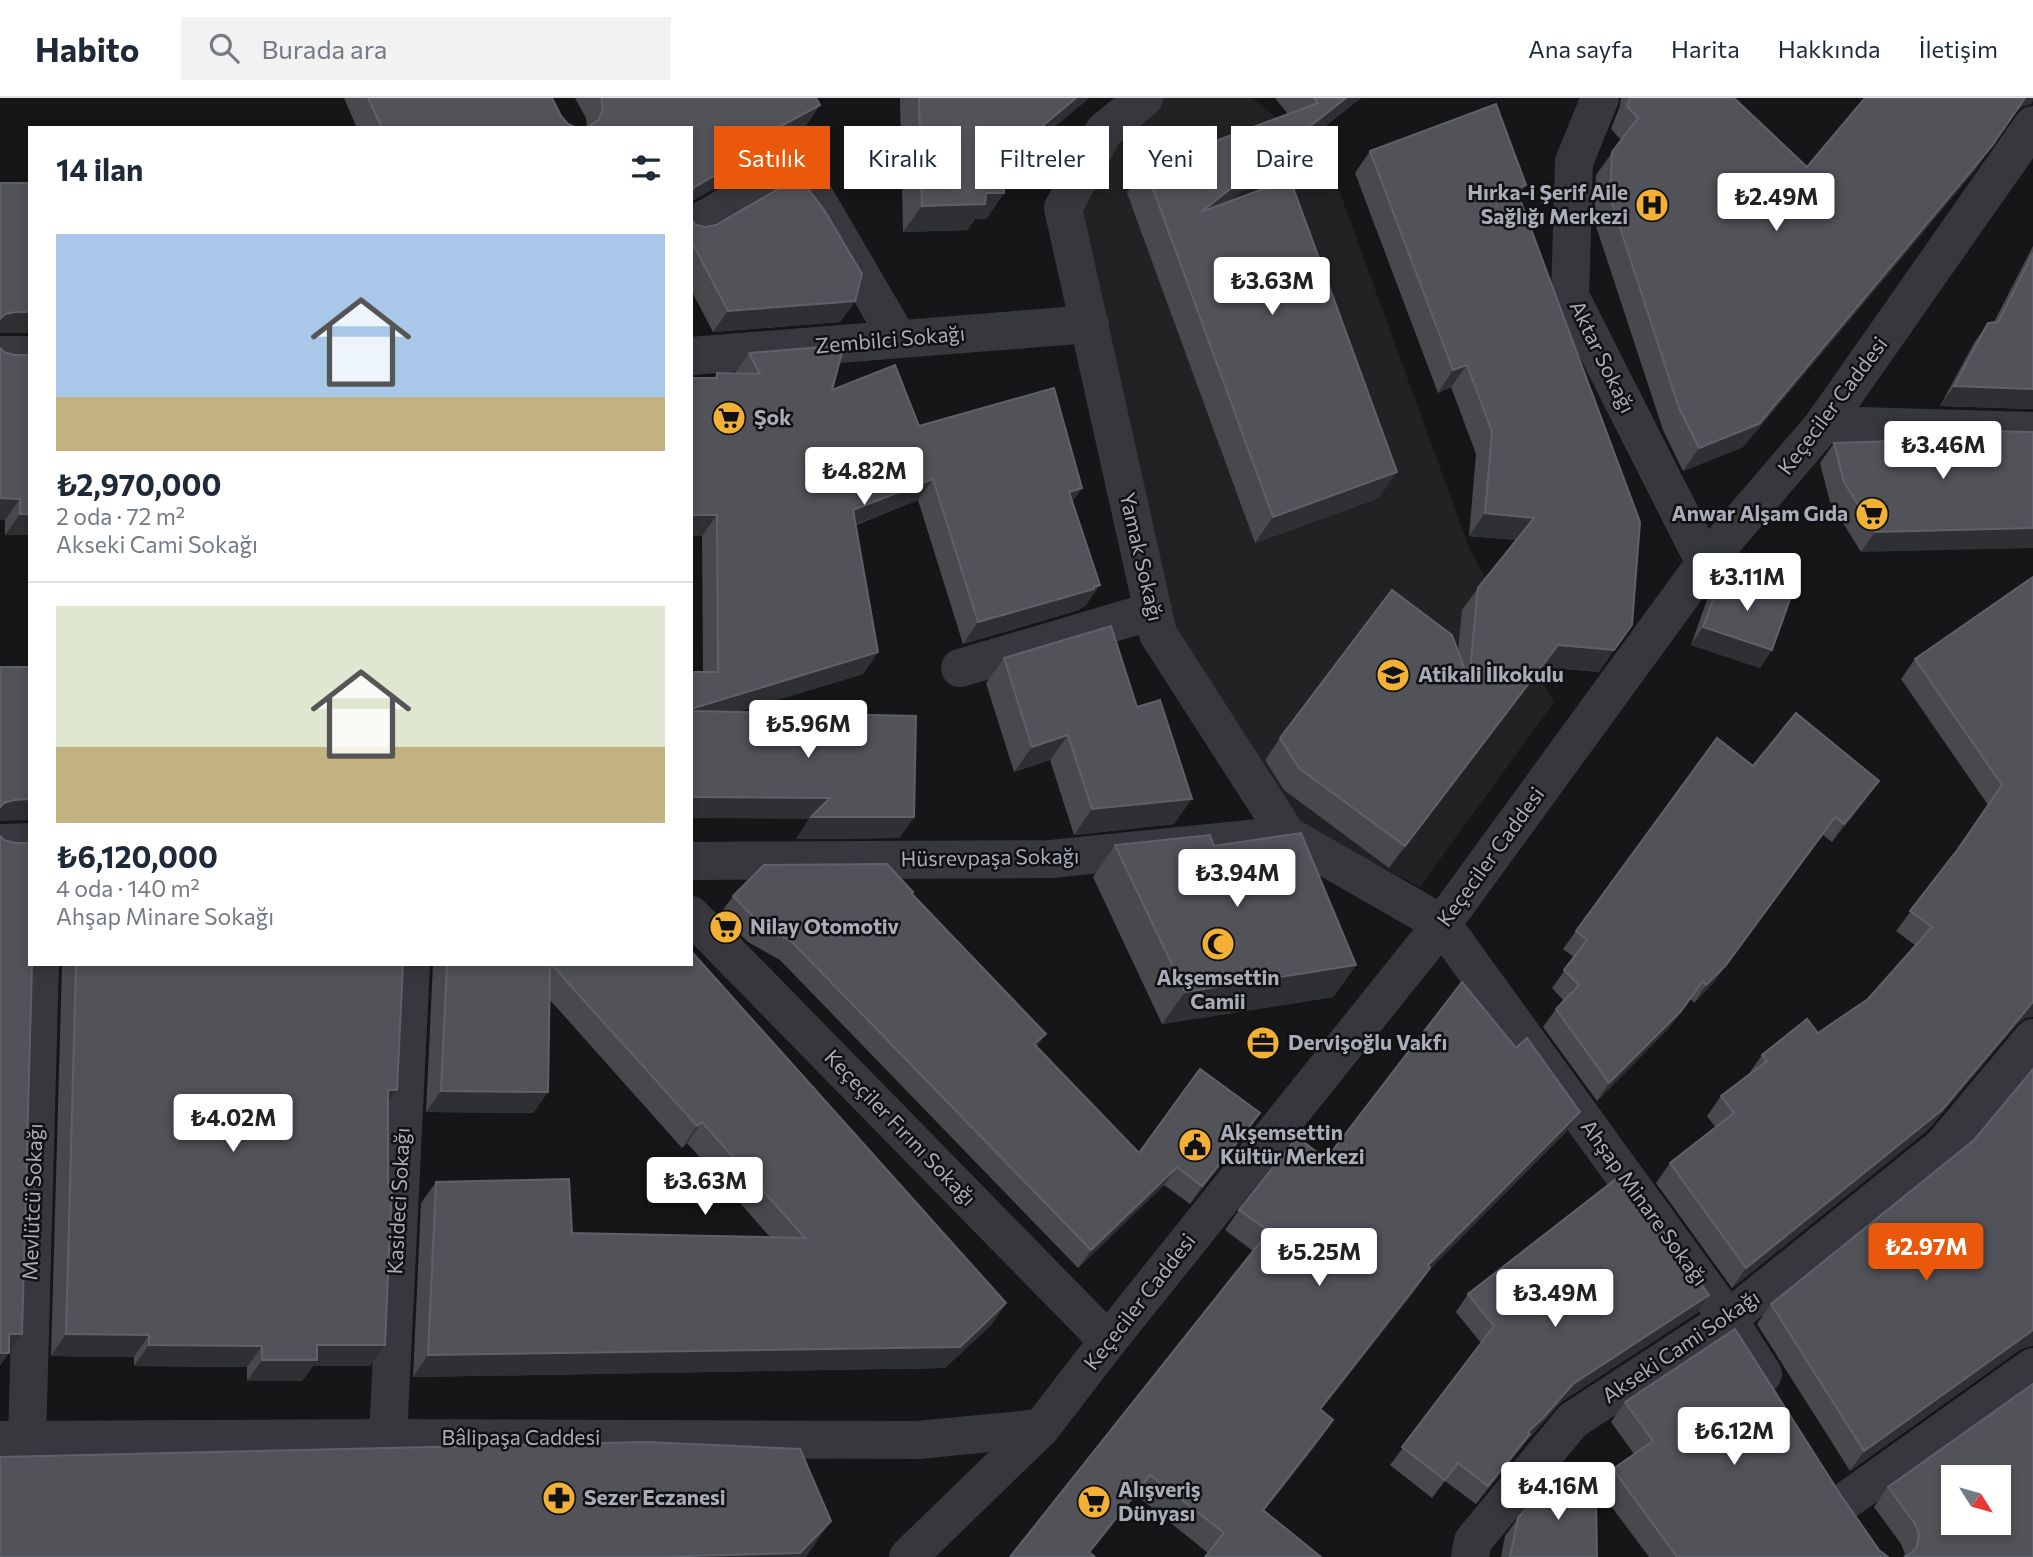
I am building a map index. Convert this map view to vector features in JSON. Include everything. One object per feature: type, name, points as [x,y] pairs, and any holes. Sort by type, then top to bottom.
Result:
[{"type":"street","name":"Yamak Sokağı","points":[[1144,98],[1104,131],[1063,208],[1158,634],[1287,835],[1442,924]]},
{"type":"street","name":"Aktar Sokağı","points":[[1600,98],[1574,162],[1570,296],[1705,563]]},
{"type":"street","name":"Keçeciler Caddesi","points":[[908,1557],[1041,1428],[1442,924],[1705,563],[1823,425],[2033,125]]},
{"type":"street","points":[[693,226],[797,166],[898,339]]},
{"type":"street","name":"Zembilci Sokağı","points":[[693,356],[1090,324]]},
{"type":"street","points":[[0,355],[28,355]]},
{"type":"street","points":[[1823,425],[2033,431]]},
{"type":"street","points":[[960,668],[1153,611]]},
{"type":"street","name":"Hüsrevpaşa Sokağı","points":[[693,861],[1051,859],[1287,835]]},
{"type":"street","points":[[0,842],[28,842]]},
{"type":"street","name":"Keçeçiler Fırını Sokağı","points":[[693,917],[1108,1341]]},
{"type":"street","name":"Ahşap Minare Sokağı","points":[[1442,924],[1728,1320],[1784,1408]]},
{"type":"street","name":"Mevlütcü Sokağı","points":[[13,1441],[40,966]]},
{"type":"street","name":"Kasideci Sokağı","points":[[388,1438],[411,966]]},
{"type":"street","name":"Akseki Cami Sokağı","points":[[1471,1557],[1473,1541],[1573,1420],[1728,1320],[1943,1146],[2033,1038]]},
{"type":"street","points":[[1867,1535],[1836,1490],[2033,1367]]},
{"type":"street","name":"Bâlipaşa Caddesi","points":[[13,1441],[388,1438],[918,1440],[1041,1428]]},
{"type":"shaded area","points":[[1117,98],[1252,98],[1286,126],[1231,126],[1231,189],[1338,187],[1470,550],[1554,702],[1420,887],[1292,821],[1171,635],[1062,276],[1058,189],[1109,189],[1109,126],[1083,126]]},
{"type":"building","points":[[368,98],[552,98],[561,116],[572,126],[381,126]]},
{"type":"building","points":[[601,98],[816,98],[820,105],[781,126],[714,126],[714,176],[693,189],[693,126],[590,126],[599,119],[603,109]]},
{"type":"building","points":[[919,98],[1076,98],[1042,126],[975,126],[975,189],[1004,189],[1004,193],[986,193],[985,204],[922,206],[922,189],[961,189],[961,126],[920,126]]},
{"type":"building","points":[[1314,98],[1346,98],[1310,126],[1256,126],[1318,103]]},
{"type":"building","points":[[1630,98],[1734,98],[1807,167],[1865,98],[2025,98],[1992,146],[1759,424],[1699,448],[1679,408],[1610,197],[1612,152],[1638,118],[1627,106]]},
{"type":"building","points":[[1496,104],[1526,185],[1516,189],[1640,522],[1632,625],[1614,650],[1558,645],[1405,846],[1299,768],[1280,738],[1392,590],[1452,635],[1469,681],[1478,588],[1534,518],[1485,513],[1492,432],[1467,365],[1453,370],[1370,151]]},
{"type":"building","points":[[1231,135],[1231,188],[1201,212],[1263,189],[1294,189],[1397,472],[1273,517],[1153,189],[1217,189],[1217,140]]},
{"type":"building","points":[[0,183],[28,183],[28,312],[5,314],[0,319]]},
{"type":"building","points":[[778,189],[808,189],[825,211],[862,274],[855,301],[728,311],[693,244],[693,222],[705,227],[716,225]]},
{"type":"building","points":[[2033,253],[2033,389],[1954,386],[1988,323],[1998,322]]},
{"type":"building","points":[[844,345],[832,390],[895,365],[919,426],[1054,388],[1082,488],[1069,492],[1100,585],[978,622],[933,479],[853,510],[878,652],[693,708],[693,672],[718,672],[717,515],[693,515],[693,378],[717,378],[717,373],[760,374],[749,353]]},
{"type":"building","points":[[0,348],[14,355],[28,355],[28,514],[20,514],[20,499],[0,498]]},
{"type":"building","points":[[1931,430],[2033,432],[2033,528],[1875,532],[1844,482],[1834,443],[1925,440]]},
{"type":"building","points":[[1722,576],[1790,599],[1772,650],[1703,627]]},
{"type":"building","points":[[2033,577],[2033,1002],[1942,1110],[1746,1268],[1670,1163],[1734,1113],[1721,1096],[1767,1061],[1762,1055],[1807,1019],[1818,1033],[1868,999],[1932,927],[1910,911],[1958,849],[2002,785],[1915,659]]},
{"type":"building","points":[[1111,626],[1137,707],[1160,700],[1192,799],[1092,809],[1068,735],[1032,747],[1004,658]]},
{"type":"building","points":[[0,667],[28,667],[28,799],[14,800],[0,807]]},
{"type":"building","points":[[693,711],[916,716],[914,817],[811,817],[830,798],[693,797]]},
{"type":"building","points":[[1796,713],[1879,781],[1844,824],[1835,817],[1726,965],[1706,985],[1703,981],[1681,1011],[1609,1083],[1556,1009],[1579,985],[1564,970],[1587,940],[1576,931],[1717,738],[1753,766]]},
{"type":"building","name":"Akşemsettin Camii","points":[[1301,833],[1356,965],[1185,992],[1115,845],[1210,835],[1214,846]]},
{"type":"building","points":[[0,836],[15,843],[28,843],[28,966],[32,966],[22,1334],[9,1334],[9,1353],[0,1353]]},
{"type":"building","points":[[887,864],[912,894],[1046,1034],[1034,1044],[1139,1153],[1200,1069],[1260,1113],[1202,1186],[1177,1167],[1091,1250],[792,942],[760,924],[733,896],[764,865]]},
{"type":"building","points":[[693,953],[1006,1303],[960,1347],[428,1355],[436,1182],[569,1179],[572,1233],[805,1238],[702,1122],[697,1126],[553,966],[693,966]]},
{"type":"building","points":[[76,966],[403,966],[397,1090],[388,1090],[388,1183],[392,1183],[385,1345],[317,1345],[317,1360],[262,1360],[262,1346],[149,1345],[149,1335],[66,1334]]},
{"type":"building","points":[[447,966],[550,966],[548,1092],[441,1091]]},
{"type":"building","points":[[1462,982],[1516,1048],[1527,1038],[1580,1112],[1428,1265],[1430,1268],[1320,1409],[1333,1420],[1263,1510],[1321,1557],[1205,1557],[1224,1533],[1150,1475],[1089,1552],[1095,1557],[1010,1557],[1269,1231],[1239,1210],[1297,1137],[1326,1159]]},
{"type":"building","points":[[2033,1069],[2033,1330],[1864,1451],[1771,1304],[1974,1140]]},
{"type":"building","points":[[1616,1179],[1629,1196],[1634,1192],[1709,1295],[1573,1384],[1528,1432],[1530,1434],[1488,1486],[1458,1463],[1445,1480],[1402,1447],[1494,1326],[1468,1294]]},
{"type":"building","points":[[1735,1329],[1840,1494],[1879,1550],[1888,1557],[1677,1557],[1613,1469],[1653,1441],[1625,1402]]},
{"type":"building","points":[[2033,1384],[2033,1557],[1904,1557],[1917,1547],[1919,1534],[1915,1524],[1888,1487]]},
{"type":"building","points":[[646,1442],[800,1449],[831,1521],[800,1553],[652,1557],[0,1557],[0,1457]]},
{"type":"building","points":[[1561,1466],[1596,1504],[1597,1557],[1510,1557],[1518,1518]]},
{"type":"place","name":"Hırka-i Şerif Aile Sağlığı Merkezi","points":[[1652,205]]},
{"type":"place","name":"Şok","points":[[729,418]]},
{"type":"place","name":"Anwar Alşam Gıda","points":[[1872,514]]},
{"type":"place","name":"Atikali İlkokulu","points":[[1393,675]]},
{"type":"place","name":"Nilay Otomotiv","points":[[726,927]]},
{"type":"place","name":"Akşemsettin Camii","points":[[1218,944]]},
{"type":"place","name":"Dervişoğlu Vakfı","points":[[1263,1043]]},
{"type":"place","name":"Akşemsettin Kültür Merkezi","points":[[1195,1145]]},
{"type":"place","name":"Sezer Eczanesi","points":[[559,1498]]},
{"type":"place","name":"Alışveriş Dünyası","points":[[1094,1502]]}]
